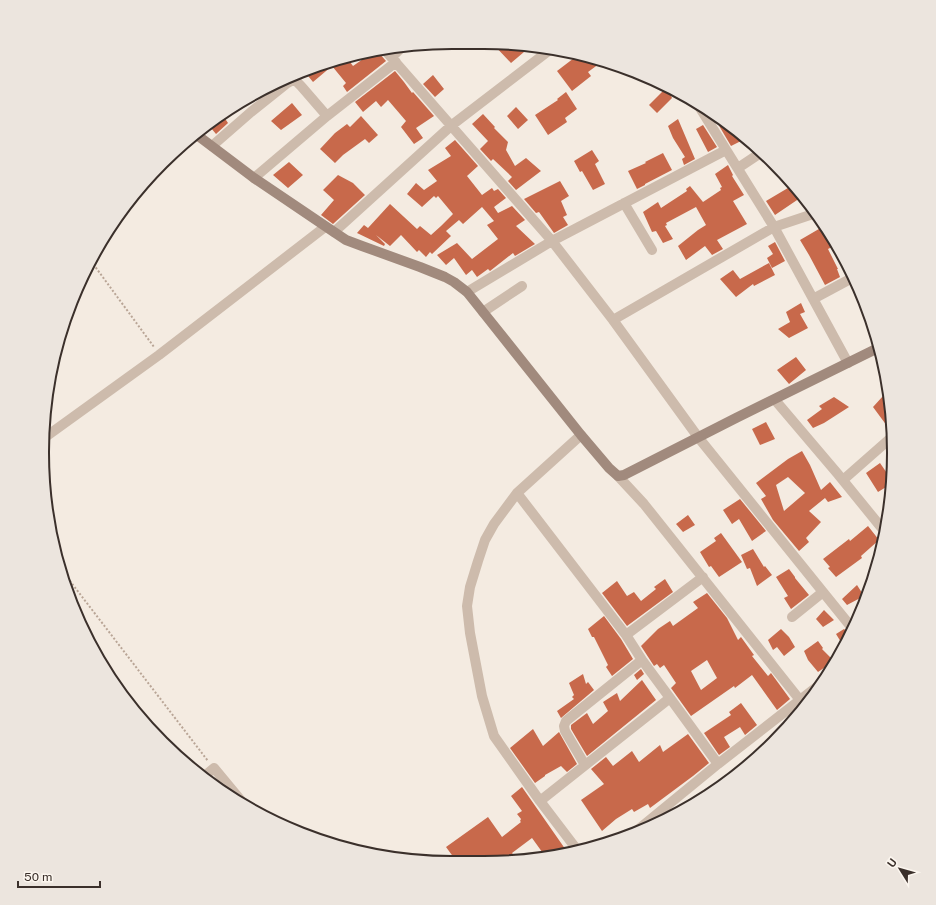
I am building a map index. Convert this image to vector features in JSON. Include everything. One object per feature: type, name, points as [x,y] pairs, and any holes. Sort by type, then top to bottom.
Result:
[{"type":"street","points":[[254,178],[394,60],[399,52]]},
{"type":"street","points":[[389,54],[552,241],[613,320],[698,437],[848,624]]},
{"type":"street","points":[[50,434],[329,230],[452,125],[545,54]]},
{"type":"street","points":[[295,81],[301,86],[327,116]]},
{"type":"street","points":[[212,146],[282,88]]},
{"type":"street","points":[[704,115],[774,227],[848,363]]},
{"type":"street","points":[[200,137],[254,178],[329,230],[346,240],[444,277],[454,282],[467,292],[581,435],[609,468],[644,504],[800,700]]},
{"type":"street","points":[[467,292],[552,241],[726,150]]},
{"type":"street","points":[[738,168],[757,155]]},
{"type":"street","points":[[624,203],[652,250]]},
{"type":"street","points":[[613,320],[774,227],[810,215]]},
{"type":"street","points":[[813,299],[848,280]]},
{"type":"street","points":[[483,312],[522,286]]},
{"type":"street","points":[[618,476],[624,475],[848,363],[874,352]]},
{"type":"street","points":[[775,400],[843,480],[880,527]]},
{"type":"street","points":[[574,845],[494,736],[482,696],[470,633],[467,606],[470,587],[478,561],[485,540],[494,524],[517,492],[581,435]]},
{"type":"street","points":[[843,480],[887,442]]},
{"type":"street","points":[[517,492],[626,635],[642,660],[718,764]]},
{"type":"street","points":[[626,635],[703,577]]},
{"type":"street","points":[[792,617],[823,592]]},
{"type":"street","points":[[585,765],[565,731],[564,726],[566,722],[642,660]]},
{"type":"street","points":[[651,819],[806,696]]},
{"type":"street","points":[[540,801],[670,698]]},
{"type":"street","points":[[208,773],[214,768],[233,791]]},
{"type":"path","points":[[95,266],[159,355]]},
{"type":"path","points":[[70,580],[214,768]]},
{"type":"building","points":[[498,50],[523,51],[524,52],[511,63]]},
{"type":"building","points":[[381,56],[386,61],[347,92],[343,86],[346,83],[333,67],[350,62],[353,66],[362,60]]},
{"type":"building","points":[[572,59],[597,65],[588,72],[591,76],[572,91],[557,71]]},
{"type":"building","points":[[329,68],[313,82],[308,76]]},
{"type":"building","points":[[395,71],[412,93],[413,92],[434,116],[416,128],[423,138],[414,144],[401,127],[406,121],[388,100],[381,107],[376,101],[363,112],[355,102]]},
{"type":"building","points":[[433,75],[444,89],[435,97],[423,84]]},
{"type":"building","points":[[663,91],[671,96],[672,98],[657,113],[649,105]]},
{"type":"building","points":[[566,92],[577,109],[565,118],[567,122],[548,135],[535,115],[558,100],[557,99]]},
{"type":"building","points":[[292,103],[302,115],[281,130],[271,121]]},
{"type":"building","points":[[516,107],[528,120],[518,129],[507,116]]},
{"type":"building","points":[[483,114],[508,142],[506,150],[515,166],[526,158],[541,171],[516,190],[508,181],[512,177],[493,159],[491,161],[480,149],[488,141],[472,124]]},
{"type":"building","points":[[361,116],[378,135],[369,143],[365,139],[343,155],[335,163],[320,149],[335,133],[347,124],[350,127]]},
{"type":"building","points":[[225,119],[228,123],[216,134],[212,129]]},
{"type":"building","points":[[678,119],[695,159],[684,165],[682,159],[685,157],[673,138],[668,126]]},
{"type":"building","points":[[718,124],[740,141],[731,146]]},
{"type":"building","points":[[703,125],[717,147],[708,152],[696,129]]},
{"type":"building","points":[[455,140],[478,166],[467,176],[482,195],[492,188],[494,191],[498,189],[506,198],[494,207],[498,213],[512,206],[525,220],[516,226],[535,244],[515,256],[513,253],[490,271],[488,269],[477,277],[472,270],[466,275],[454,258],[446,265],[437,255],[457,243],[472,259],[498,239],[487,225],[494,221],[482,207],[463,224],[459,220],[446,231],[441,226],[453,214],[438,196],[436,198],[434,196],[422,207],[407,194],[416,183],[424,190],[437,181],[428,170],[451,156],[445,148]]},
{"type":"building","points":[[592,150],[599,161],[595,164],[605,184],[593,190],[582,171],[580,172],[574,161]]},
{"type":"building","points":[[663,153],[672,170],[637,189],[628,171]]},
{"type":"building","points":[[289,162],[303,175],[288,188],[273,175]]},
{"type":"building","points":[[728,165],[733,175],[732,176],[744,195],[733,201],[747,224],[717,240],[723,249],[712,255],[705,246],[686,260],[678,246],[706,225],[696,207],[666,223],[667,225],[665,226],[673,239],[663,243],[656,231],[652,232],[643,212],[658,202],[661,208],[687,191],[686,189],[690,186],[703,202],[721,190],[720,188],[722,187],[715,174]]},
{"type":"building","points":[[338,175],[353,183],[365,195],[333,224],[321,215],[334,200],[323,190]]},
{"type":"building","points":[[560,181],[569,196],[561,201],[567,215],[563,217],[568,225],[554,233],[539,212],[536,213],[524,199]]},
{"type":"building","points":[[788,188],[798,199],[775,215],[766,201]]},
{"type":"building","points":[[390,204],[417,229],[420,226],[431,235],[441,226],[451,236],[432,254],[430,252],[426,257],[419,250],[417,252],[401,235],[390,246],[376,235],[385,244],[384,246],[357,233],[364,225],[368,228]]},
{"type":"building","points":[[819,229],[831,248],[828,249],[838,269],[840,277],[825,285],[800,240]]},
{"type":"building","points":[[775,242],[785,261],[772,268],[767,258],[773,254],[768,246]]},
{"type":"building","points":[[769,263],[775,275],[754,286],[753,284],[736,297],[720,279],[733,270],[740,279]]},
{"type":"building","points":[[801,303],[805,312],[800,314],[808,328],[789,338],[778,329],[790,322],[786,312]]},
{"type":"building","points":[[796,357],[806,370],[789,384],[777,370]]},
{"type":"building","points":[[883,396],[886,424],[873,407]]},
{"type":"building","points":[[834,397],[849,407],[824,423],[813,428],[807,420],[822,409],[819,406]]},
{"type":"building","points":[[766,422],[775,439],[760,445],[752,429]]},
{"type":"building","points":[[802,451],[821,490],[830,482],[842,497],[828,502],[825,498],[809,511],[821,522],[806,538],[809,542],[799,551],[773,520],[761,499],[766,496],[756,483],[788,459]],"holes":[[[788,477],[805,493],[784,511],[776,485]]]},
{"type":"building","points":[[880,463],[886,472],[885,487],[878,492],[866,473]]},
{"type":"building","points":[[740,499],[766,531],[752,541],[739,519],[732,524],[723,510]]},
{"type":"building","points":[[688,515],[695,525],[683,532],[676,524]]},
{"type":"building","points":[[868,526],[877,538],[876,542],[861,556],[862,558],[836,577],[828,568],[830,567],[823,559],[849,539],[850,541]]},
{"type":"building","points":[[721,533],[742,562],[719,577],[711,566],[709,567],[700,552],[716,541],[714,538]]},
{"type":"building","points":[[753,549],[764,567],[765,566],[772,575],[757,586],[750,568],[747,569],[741,555]]},
{"type":"building","points":[[789,569],[809,595],[791,609],[784,598],[788,596],[776,577]]},
{"type":"building","points":[[665,579],[673,592],[627,626],[602,593],[617,581],[627,596],[634,592],[641,601],[656,589],[654,587]]},
{"type":"building","points":[[857,585],[862,593],[859,598],[847,605],[842,599]]},
{"type":"building","points":[[707,593],[727,618],[738,640],[741,637],[754,655],[752,656],[768,676],[771,673],[790,699],[777,710],[752,675],[735,688],[734,686],[691,716],[671,688],[676,683],[664,665],[660,668],[657,664],[654,666],[641,646],[658,629],[670,621],[673,626],[698,608],[693,602]],"holes":[[[707,660],[717,678],[701,690],[691,671]]]},
{"type":"building","points":[[824,610],[834,620],[823,627],[816,619]]},
{"type":"building","points":[[604,616],[621,639],[633,659],[612,676],[606,667],[608,665],[594,637],[592,637],[588,629]]},
{"type":"building","points":[[781,629],[789,637],[795,647],[784,656],[777,647],[773,650],[768,640]]},
{"type":"building","points":[[844,629],[845,630],[840,641],[836,634]]},
{"type":"building","points":[[818,641],[823,648],[822,649],[831,658],[825,667],[818,672],[808,660],[804,651]]},
{"type":"building","points":[[641,669],[644,674],[637,680],[634,675]]},
{"type":"building","points":[[583,674],[586,684],[588,682],[594,690],[561,718],[557,711],[574,699],[572,697],[574,695],[569,683]]},
{"type":"building","points":[[642,680],[656,700],[587,756],[571,729],[571,725],[587,713],[593,724],[608,711],[603,702],[617,693],[620,701]]},
{"type":"building","points":[[741,703],[757,725],[745,735],[740,727],[724,737],[730,747],[719,755],[704,733],[731,715],[729,712]]},
{"type":"building","points":[[533,729],[543,746],[559,732],[577,764],[567,772],[561,766],[545,775],[535,783],[510,748]]},
{"type":"building","points":[[688,734],[709,763],[650,808],[648,804],[634,812],[632,809],[616,819],[602,831],[581,800],[604,784],[591,769],[606,757],[613,766],[632,751],[639,762],[660,745],[663,752]]},
{"type":"building","points":[[522,787],[564,848],[542,852],[532,838],[512,853],[513,855],[453,856],[446,847],[488,817],[502,837],[521,822],[521,819],[517,814],[522,811],[511,796]]}]
